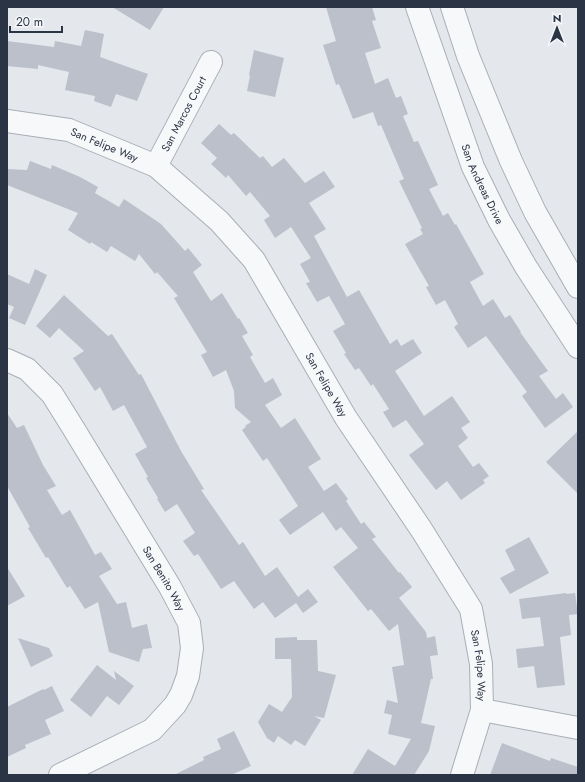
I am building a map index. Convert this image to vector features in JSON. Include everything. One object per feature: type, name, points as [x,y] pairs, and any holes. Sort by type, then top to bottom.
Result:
[{"type":"street","name":"San Andreas Drive","points":[[417,7],[473,167],[510,240],[578,347]]},
{"type":"street","points":[[452,7],[468,56],[511,161],[535,212],[578,287]]},
{"type":"street","name":"San Marcos Court","points":[[156,166],[211,62]]},
{"type":"street","name":"San Felipe Way","points":[[7,122],[69,130],[156,166],[219,221],[254,260],[346,418],[421,529],[471,609],[481,664],[482,710],[462,775]]},
{"type":"street","name":"San Benito Way","points":[[7,360],[27,369],[52,394],[170,587],[189,623],[192,648],[188,676],[181,695],[175,705],[152,730],[60,775]]},
{"type":"street","points":[[482,710],[578,728]]},
{"type":"building","points":[[112,7],[164,7],[150,30]]},
{"type":"building","points":[[326,7],[372,7],[376,20],[372,21],[381,48],[365,53],[375,84],[388,78],[396,98],[401,96],[408,114],[403,116],[414,142],[418,141],[438,185],[429,189],[443,216],[448,213],[455,225],[456,224],[484,274],[470,282],[483,306],[493,299],[505,318],[510,315],[520,332],[548,371],[539,376],[556,399],[563,393],[573,407],[545,428],[522,396],[527,392],[486,336],[468,348],[454,327],[458,324],[445,300],[436,305],[426,287],[429,286],[405,244],[423,234],[420,229],[422,228],[399,181],[404,179],[381,125],[378,126],[373,112],[353,119],[339,84],[336,85],[323,45],[336,41]]},
{"type":"building","points":[[85,30],[104,34],[100,57],[148,74],[137,101],[116,94],[111,107],[94,101],[95,96],[65,90],[69,72],[38,65],[38,69],[7,66],[7,41],[54,47],[55,41],[81,46]]},
{"type":"building","points":[[254,50],[284,58],[275,97],[247,91]]},
{"type":"building","points":[[219,124],[231,135],[234,133],[260,158],[263,156],[272,167],[284,158],[305,183],[324,171],[335,187],[309,203],[326,229],[314,236],[347,297],[359,290],[390,344],[397,339],[401,346],[413,339],[422,353],[395,371],[424,416],[452,396],[470,422],[461,428],[468,438],[458,446],[473,467],[479,463],[489,476],[483,480],[485,483],[461,500],[447,481],[436,490],[409,455],[424,444],[406,420],[393,428],[383,412],[389,409],[373,384],[371,386],[359,368],[355,370],[344,354],[346,353],[333,331],[345,324],[329,296],[317,302],[306,283],[310,282],[300,264],[311,258],[291,227],[275,238],[264,220],[270,216],[250,192],[246,196],[228,175],[226,178],[211,164],[217,158],[201,143]]},
{"type":"building","points":[[30,161],[51,169],[52,165],[80,177],[98,187],[95,193],[119,207],[124,199],[161,224],[185,251],[188,248],[202,265],[193,272],[211,301],[222,293],[248,333],[242,336],[253,355],[250,357],[265,383],[273,378],[282,395],[265,405],[281,428],[295,418],[321,459],[308,467],[324,491],[336,483],[348,499],[346,501],[361,524],[364,522],[376,537],[372,539],[412,587],[399,598],[426,632],[427,638],[435,636],[438,655],[430,656],[433,679],[431,679],[421,723],[435,726],[429,751],[414,775],[352,775],[368,749],[395,766],[411,739],[388,734],[392,715],[384,713],[387,700],[398,703],[392,667],[404,665],[398,624],[389,631],[371,609],[368,611],[333,567],[358,548],[341,527],[336,531],[323,512],[290,535],[279,520],[298,506],[267,458],[263,461],[242,430],[251,422],[235,408],[234,391],[226,370],[213,377],[201,355],[207,352],[174,298],[178,296],[157,272],[155,274],[139,254],[135,261],[111,246],[107,252],[91,242],[90,244],[68,230],[78,213],[7,185],[7,169],[27,170]]},
{"type":"building","points":[[35,269],[47,275],[25,325],[9,318],[14,307],[7,304],[7,274],[29,284]]},
{"type":"building","points":[[64,295],[108,336],[112,334],[139,375],[141,374],[181,451],[204,489],[201,490],[239,545],[243,542],[265,576],[277,567],[298,597],[308,589],[318,602],[303,613],[296,603],[275,618],[263,602],[254,609],[234,581],[221,589],[198,554],[194,556],[183,541],[195,533],[177,504],[165,512],[157,499],[158,498],[146,478],[148,477],[135,454],[147,447],[124,405],[113,411],[100,387],[95,391],[73,358],[84,351],[59,328],[50,338],[36,326]]},
{"type":"building","points":[[7,413],[17,428],[24,425],[43,465],[56,486],[47,490],[62,515],[70,510],[95,555],[101,552],[112,569],[99,576],[117,604],[126,602],[132,628],[147,624],[152,648],[143,649],[139,662],[109,652],[98,602],[85,609],[70,586],[67,588],[48,557],[46,558],[28,528],[30,527],[7,486]]},
{"type":"building","points":[[578,431],[578,494],[546,462]]},
{"type":"building","points":[[529,537],[549,573],[510,594],[500,578],[515,570],[505,550]]},
{"type":"building","points":[[7,567],[25,596],[7,606]]},
{"type":"building","points":[[575,593],[578,614],[569,615],[571,635],[560,637],[565,685],[537,688],[534,666],[518,668],[516,649],[544,646],[540,617],[522,619],[519,599]]},
{"type":"building","points":[[297,637],[297,640],[317,640],[318,671],[336,675],[324,718],[314,716],[321,720],[305,746],[295,740],[291,745],[278,736],[274,743],[267,738],[258,722],[269,704],[282,712],[292,697],[291,659],[275,659],[275,638]]},
{"type":"building","points":[[18,638],[49,648],[53,656],[31,667]]},
{"type":"building","points":[[97,665],[116,680],[114,671],[134,686],[119,705],[107,696],[91,717],[70,700]]},
{"type":"building","points":[[52,686],[64,711],[45,720],[51,734],[25,745],[26,748],[7,757],[7,707]]},
{"type":"building","points":[[234,731],[251,766],[231,775],[174,775],[204,760],[203,757],[221,749],[217,739]]},
{"type":"building","points":[[502,743],[550,761],[551,758],[578,767],[578,775],[490,775]]}]
